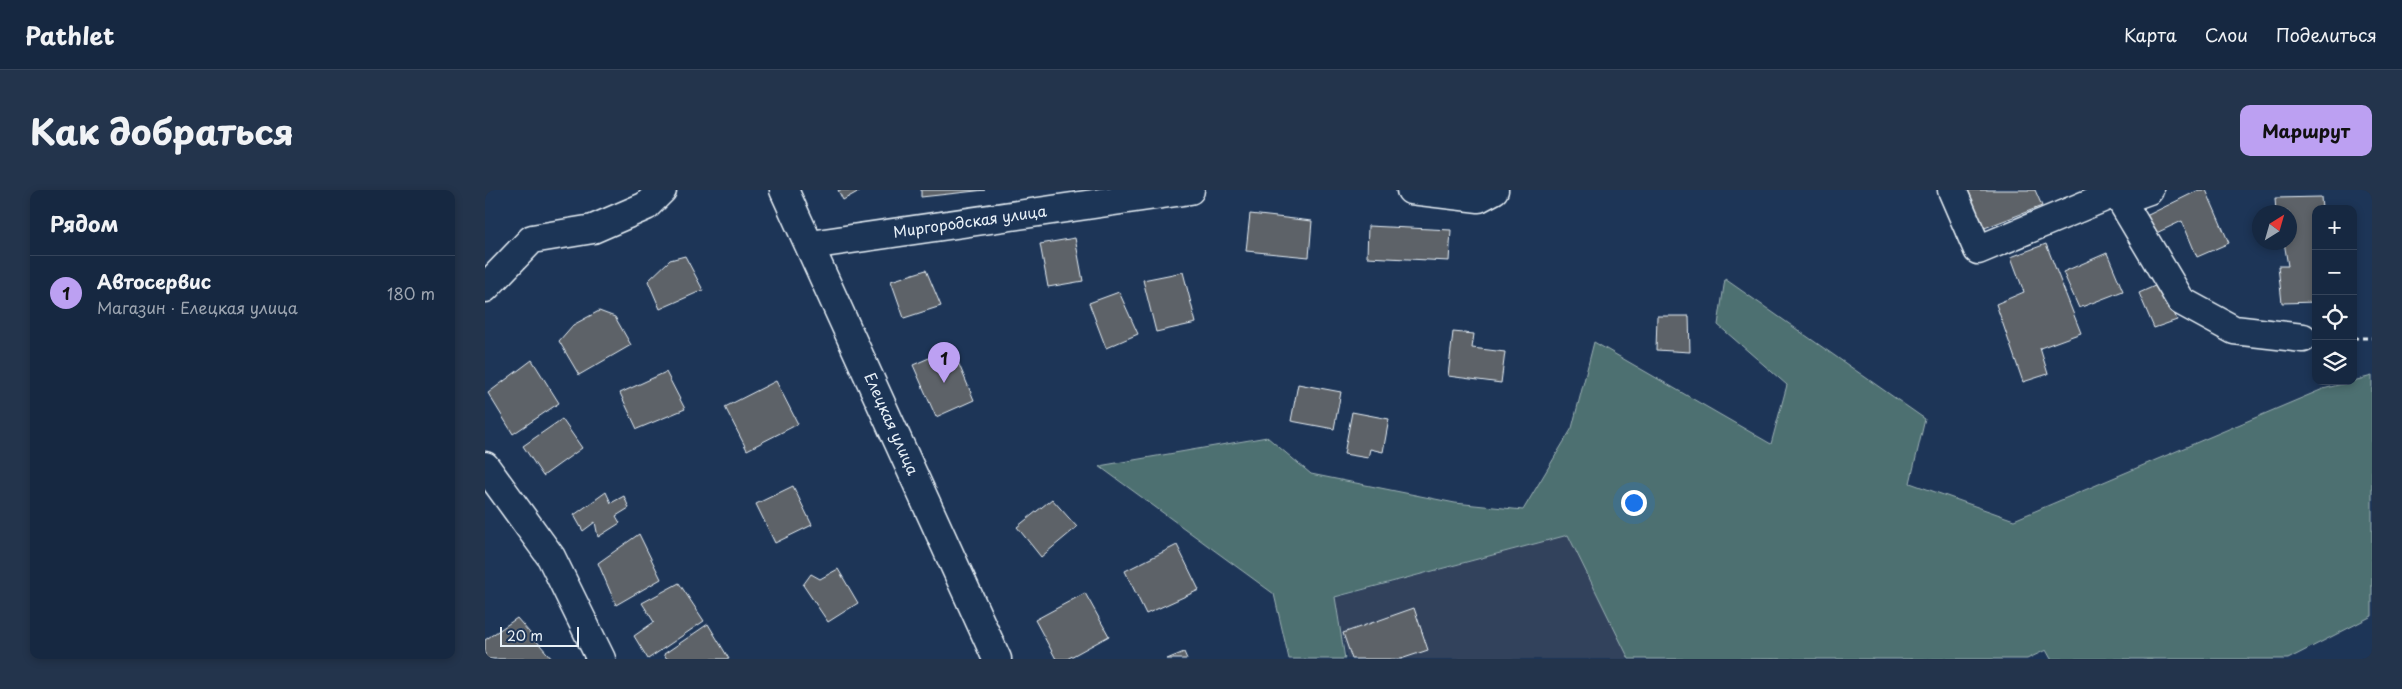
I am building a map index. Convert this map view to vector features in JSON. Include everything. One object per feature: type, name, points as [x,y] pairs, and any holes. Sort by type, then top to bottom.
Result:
[{"type":"street","points":[[485,288],[532,238],[593,229],[646,206],[662,190]]},
{"type":"street","name":"Елецкая улица","points":[[784,190],[997,659]]},
{"type":"street","name":"Миргородская улица","points":[[810,245],[1190,190]]},
{"type":"street","points":[[1411,190],[1479,198],[1494,190]]},
{"type":"street","points":[[1952,190],[1978,250],[2118,194],[2149,190]]},
{"type":"street","points":[[2118,194],[2181,300],[2234,330],[2303,338]]},
{"type":"street","points":[[485,466],[551,558],[601,659]]},
{"type":"path","points":[[2357,338],[2372,338]]},
{"type":"shaded area","points":[[1568,535],[1629,659],[1347,659],[1335,598]]},
{"type":"green space","points":[[1725,279],[1925,419],[1910,483],[2014,520],[2323,389],[2338,385],[2357,385],[2357,380],[2372,376],[2372,616],[2288,659],[2051,659],[2046,650],[2027,659],[1629,659],[1568,535],[1335,597],[1345,659],[1289,659],[1274,594],[1099,466],[1267,437],[1311,474],[1455,503],[1523,510],[1572,428],[1594,342],[1771,444],[1787,385],[1718,325]]},
{"type":"building","points":[[838,190],[861,190],[843,200]]},
{"type":"building","points":[[921,190],[985,190],[921,197]]},
{"type":"building","points":[[1966,190],[2035,190],[2042,206],[1982,229]]},
{"type":"building","points":[[2199,190],[2206,190],[2229,243],[2197,257],[2182,221],[2152,235],[2144,217]]},
{"type":"building","points":[[2321,197],[2322,205],[2312,205],[2312,302],[2282,303],[2278,266],[2288,266],[2285,250],[2297,250],[2297,205],[2276,205],[2275,198]]},
{"type":"building","points":[[1250,214],[1312,221],[1309,257],[1246,251]]},
{"type":"building","points":[[1368,226],[1451,230],[1449,261],[1367,257]]},
{"type":"building","points":[[1075,238],[1083,281],[1048,287],[1040,244]]},
{"type":"building","points":[[2046,244],[2081,333],[2040,348],[2048,374],[2023,382],[1996,304],[2024,292],[2011,257]]},
{"type":"building","points":[[2107,253],[2123,291],[2079,308],[2063,272]]},
{"type":"building","points":[[685,256],[703,290],[660,309],[648,281],[670,260]]},
{"type":"building","points":[[926,270],[941,306],[904,318],[891,281]]},
{"type":"building","points":[[1183,272],[1196,323],[1156,332],[1143,280]]},
{"type":"building","points":[[2157,285],[2164,302],[2169,300],[2177,320],[2154,328],[2139,293]]},
{"type":"building","points":[[1119,292],[1138,334],[1106,348],[1089,303]]},
{"type":"building","points":[[599,311],[615,317],[631,345],[579,375],[559,341],[573,325]]},
{"type":"building","points":[[1657,316],[1689,316],[1690,352],[1656,350]]},
{"type":"building","points":[[1453,332],[1474,334],[1472,348],[1505,352],[1501,383],[1448,376]]},
{"type":"building","points":[[952,348],[974,400],[936,417],[913,365]]},
{"type":"building","points":[[532,360],[559,403],[513,434],[488,393]]},
{"type":"building","points":[[666,372],[685,409],[637,429],[620,393]]},
{"type":"building","points":[[776,381],[798,424],[747,450],[725,407]]},
{"type":"building","points":[[1298,384],[1341,392],[1334,429],[1291,421]]},
{"type":"building","points":[[1352,412],[1389,419],[1383,452],[1370,449],[1368,458],[1344,454]]},
{"type":"building","points":[[562,419],[582,448],[543,476],[523,446]]},
{"type":"building","points":[[793,486],[812,525],[775,543],[756,504]]},
{"type":"building","points":[[606,492],[611,503],[624,496],[629,508],[616,516],[620,523],[598,537],[595,522],[583,531],[574,515]]},
{"type":"building","points":[[1052,499],[1077,527],[1041,557],[1017,527]]},
{"type":"building","points":[[639,534],[661,579],[616,605],[598,563]]},
{"type":"building","points":[[1177,545],[1199,590],[1146,614],[1125,571]]},
{"type":"building","points":[[838,569],[858,603],[828,622],[803,585],[811,574],[820,579]]},
{"type":"building","points":[[679,583],[704,621],[648,659],[634,636],[654,622],[642,603]]},
{"type":"building","points":[[1085,593],[1109,636],[1067,659],[1056,659],[1035,620]]},
{"type":"building","points":[[1414,608],[1428,650],[1401,659],[1352,659],[1343,633]]},
{"type":"building","points":[[517,618],[552,659],[485,659],[485,640]]},
{"type":"building","points":[[708,624],[729,659],[667,659],[664,654]]},
{"type":"building","points":[[1184,652],[1187,659],[1167,659]]},
{"type":"place","name":"Автосервис","points":[[944,383]]}]
